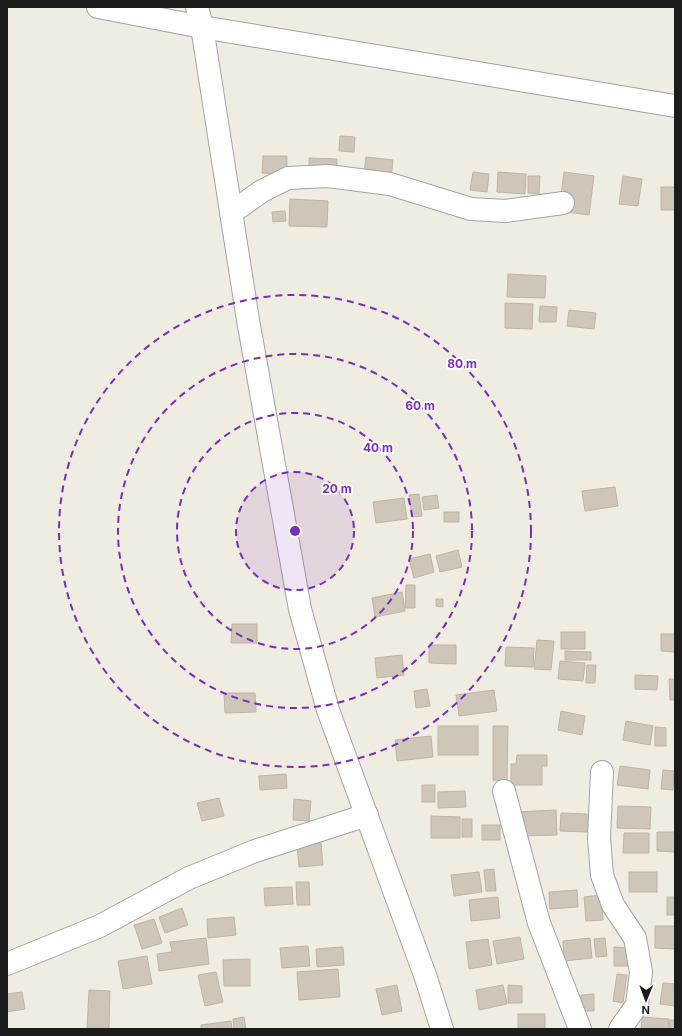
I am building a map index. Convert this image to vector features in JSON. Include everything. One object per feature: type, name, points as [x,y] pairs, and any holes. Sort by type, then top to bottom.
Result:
[{"type":"street","points":[[98,7],[199,17],[675,106]]},
{"type":"street","points":[[199,17],[248,320],[300,609],[328,710],[426,978],[442,1029]]},
{"type":"street","points":[[231,213],[262,192],[288,178],[328,176],[390,184],[471,208],[506,211],[563,203]]},
{"type":"street","points":[[602,772],[599,838],[602,875],[613,905],[635,938],[641,972],[637,1005],[620,1029]]},
{"type":"street","points":[[504,791],[539,924],[580,1029]]},
{"type":"street","points":[[7,964],[100,926],[189,878],[255,851],[367,815]]},
{"type":"building","points":[[340,136],[355,137],[354,152],[339,151]]},
{"type":"building","points":[[263,156],[287,156],[287,174],[262,173]]},
{"type":"building","points":[[366,157],[393,160],[391,178],[364,174]]},
{"type":"building","points":[[309,158],[337,159],[337,173],[309,173]]},
{"type":"building","points":[[473,172],[489,174],[487,192],[470,190]]},
{"type":"building","points":[[498,172],[526,174],[525,194],[497,192]]},
{"type":"building","points":[[564,172],[594,176],[589,215],[559,211]]},
{"type":"building","points":[[528,176],[540,176],[539,194],[528,193]]},
{"type":"building","points":[[623,176],[642,179],[638,206],[619,204]]},
{"type":"building","points":[[661,187],[675,187],[675,210],[661,210]]},
{"type":"building","points":[[290,199],[328,201],[327,227],[289,226]]},
{"type":"building","points":[[285,211],[286,221],[273,222],[272,212]]},
{"type":"building","points":[[508,274],[546,276],[545,298],[507,297]]},
{"type":"building","points":[[505,303],[533,304],[532,329],[505,328]]},
{"type":"building","points":[[540,306],[557,307],[556,322],[539,322]]},
{"type":"building","points":[[569,310],[596,313],[594,329],[567,326]]},
{"type":"building","points":[[615,487],[618,506],[585,511],[582,491]]},
{"type":"building","points":[[419,494],[422,516],[412,517],[409,495]]},
{"type":"building","points":[[437,495],[439,508],[424,510],[422,497]]},
{"type":"building","points":[[404,498],[407,519],[376,523],[373,502]]},
{"type":"building","points":[[444,512],[459,512],[459,522],[444,522]]},
{"type":"building","points":[[458,550],[462,567],[440,572],[436,556]]},
{"type":"building","points":[[430,554],[434,572],[414,578],[409,559]]},
{"type":"building","points":[[406,585],[415,585],[415,608],[405,608]]},
{"type":"building","points":[[402,592],[405,611],[375,617],[372,598]]},
{"type":"building","points":[[436,599],[443,599],[443,607],[436,606]]},
{"type":"building","points":[[232,624],[257,624],[257,643],[231,643]]},
{"type":"building","points":[[561,632],[585,632],[585,649],[561,649]]},
{"type":"building","points":[[661,634],[675,634],[675,652],[661,651]]},
{"type":"building","points":[[537,640],[554,641],[551,670],[534,669]]},
{"type":"building","points":[[429,645],[456,645],[456,664],[429,663]]},
{"type":"building","points":[[506,647],[534,648],[533,667],[505,666]]},
{"type":"building","points":[[565,651],[591,652],[591,660],[565,660]]},
{"type":"building","points":[[402,655],[404,675],[377,678],[375,658]]},
{"type":"building","points":[[560,661],[585,663],[583,681],[558,679]]},
{"type":"building","points":[[587,665],[596,665],[595,683],[586,683]]},
{"type":"building","points":[[635,675],[658,676],[657,690],[635,689]]},
{"type":"building","points":[[669,679],[675,679],[675,700],[670,700]]},
{"type":"building","points":[[427,689],[430,706],[416,708],[414,691]]},
{"type":"building","points":[[494,690],[497,711],[459,716],[456,695]]},
{"type":"building","points":[[224,693],[255,693],[256,712],[225,713]]},
{"type":"building","points":[[561,711],[585,716],[582,735],[558,730]]},
{"type":"building","points":[[626,721],[653,726],[650,745],[623,740]]},
{"type":"building","points":[[438,726],[478,726],[478,755],[438,755]]},
{"type":"building","points":[[493,726],[508,726],[507,781],[493,780]]},
{"type":"building","points":[[655,727],[666,728],[666,746],[655,746]]},
{"type":"building","points":[[431,736],[433,757],[397,761],[395,740]]},
{"type":"building","points":[[517,755],[547,755],[547,766],[542,766],[542,785],[511,785],[511,764],[516,764]]},
{"type":"building","points":[[620,766],[650,770],[648,789],[617,785]]},
{"type":"building","points":[[663,770],[674,771],[673,790],[661,789]]},
{"type":"building","points":[[286,774],[287,788],[260,790],[259,776]]},
{"type":"building","points":[[422,785],[435,785],[435,802],[422,802]]},
{"type":"building","points":[[465,791],[466,807],[438,808],[438,792]]},
{"type":"building","points":[[219,798],[224,816],[202,821],[197,803]]},
{"type":"building","points":[[294,799],[311,801],[309,821],[293,820]]},
{"type":"building","points":[[618,806],[651,807],[650,829],[617,828]]},
{"type":"building","points":[[556,810],[557,835],[518,836],[516,812]]},
{"type":"building","points":[[561,813],[587,814],[587,832],[560,831]]},
{"type":"building","points":[[431,816],[460,817],[460,838],[431,838]]},
{"type":"building","points":[[462,819],[472,819],[472,837],[462,837]]},
{"type":"building","points":[[482,825],[500,825],[500,840],[482,840]]},
{"type":"building","points":[[657,832],[675,832],[675,852],[657,851]]},
{"type":"building","points":[[624,833],[649,833],[649,853],[623,853]]},
{"type":"building","points":[[321,843],[323,865],[299,867],[297,845]]},
{"type":"building","points":[[494,869],[496,891],[486,891],[484,870]]},
{"type":"building","points":[[479,872],[482,892],[454,896],[451,875]]},
{"type":"building","points":[[629,872],[657,872],[657,892],[629,892]]},
{"type":"building","points":[[296,882],[309,882],[310,905],[297,905]]},
{"type":"building","points":[[292,887],[293,904],[265,906],[264,888]]},
{"type":"building","points":[[577,890],[578,907],[550,909],[549,892]]},
{"type":"building","points":[[601,895],[603,920],[586,921],[584,897]]},
{"type":"building","points":[[498,897],[500,918],[471,921],[469,900]]},
{"type":"building","points":[[667,897],[675,897],[675,915],[667,915]]},
{"type":"building","points":[[182,908],[188,925],[165,933],[159,917]]},
{"type":"building","points":[[234,917],[236,935],[208,938],[207,919]]},
{"type":"building","points":[[154,919],[162,943],[142,949],[134,925]]},
{"type":"building","points":[[655,926],[675,926],[675,949],[655,948]]},
{"type":"building","points":[[520,937],[524,959],[497,964],[493,941]]},
{"type":"building","points":[[206,938],[209,964],[159,971],[157,954],[172,952],[170,942]]},
{"type":"building","points":[[590,938],[592,958],[564,961],[563,941]]},
{"type":"building","points":[[605,938],[607,956],[596,957],[594,939]]},
{"type":"building","points":[[488,939],[492,965],[469,969],[466,942]]},
{"type":"building","points":[[308,946],[310,966],[282,968],[280,948]]},
{"type":"building","points":[[343,947],[344,965],[317,967],[316,949]]},
{"type":"building","points":[[614,947],[630,948],[629,966],[614,966]]},
{"type":"building","points":[[147,956],[152,984],[123,989],[118,961]]},
{"type":"building","points":[[250,959],[250,986],[224,986],[223,960]]},
{"type":"building","points":[[338,969],[340,997],[299,1000],[297,972]]},
{"type":"building","points":[[216,972],[223,1002],[205,1006],[198,975]]},
{"type":"building","points":[[617,974],[627,975],[623,1003],[613,1001]]},
{"type":"building","points":[[663,983],[675,984],[675,1006],[660,1004]]},
{"type":"building","points":[[397,985],[402,1011],[382,1015],[376,989]]},
{"type":"building","points":[[503,985],[507,1004],[479,1010],[476,990]]},
{"type":"building","points":[[508,985],[522,986],[522,1003],[508,1003]]},
{"type":"building","points":[[89,990],[110,991],[109,1029],[87,1029]]},
{"type":"building","points":[[22,992],[25,1009],[7,1012],[7,994]]},
{"type":"building","points":[[594,994],[594,1011],[581,1011],[581,995]]},
{"type":"building","points":[[518,1014],[545,1014],[545,1029],[518,1029]]},
{"type":"building","points":[[244,1017],[246,1029],[234,1029],[233,1019]]},
{"type":"building","points":[[642,1017],[669,1019],[668,1029],[641,1029]]},
{"type":"building","points":[[670,1020],[675,1020],[675,1029],[669,1029]]},
{"type":"building","points":[[231,1021],[232,1029],[201,1029],[201,1025]]}]
